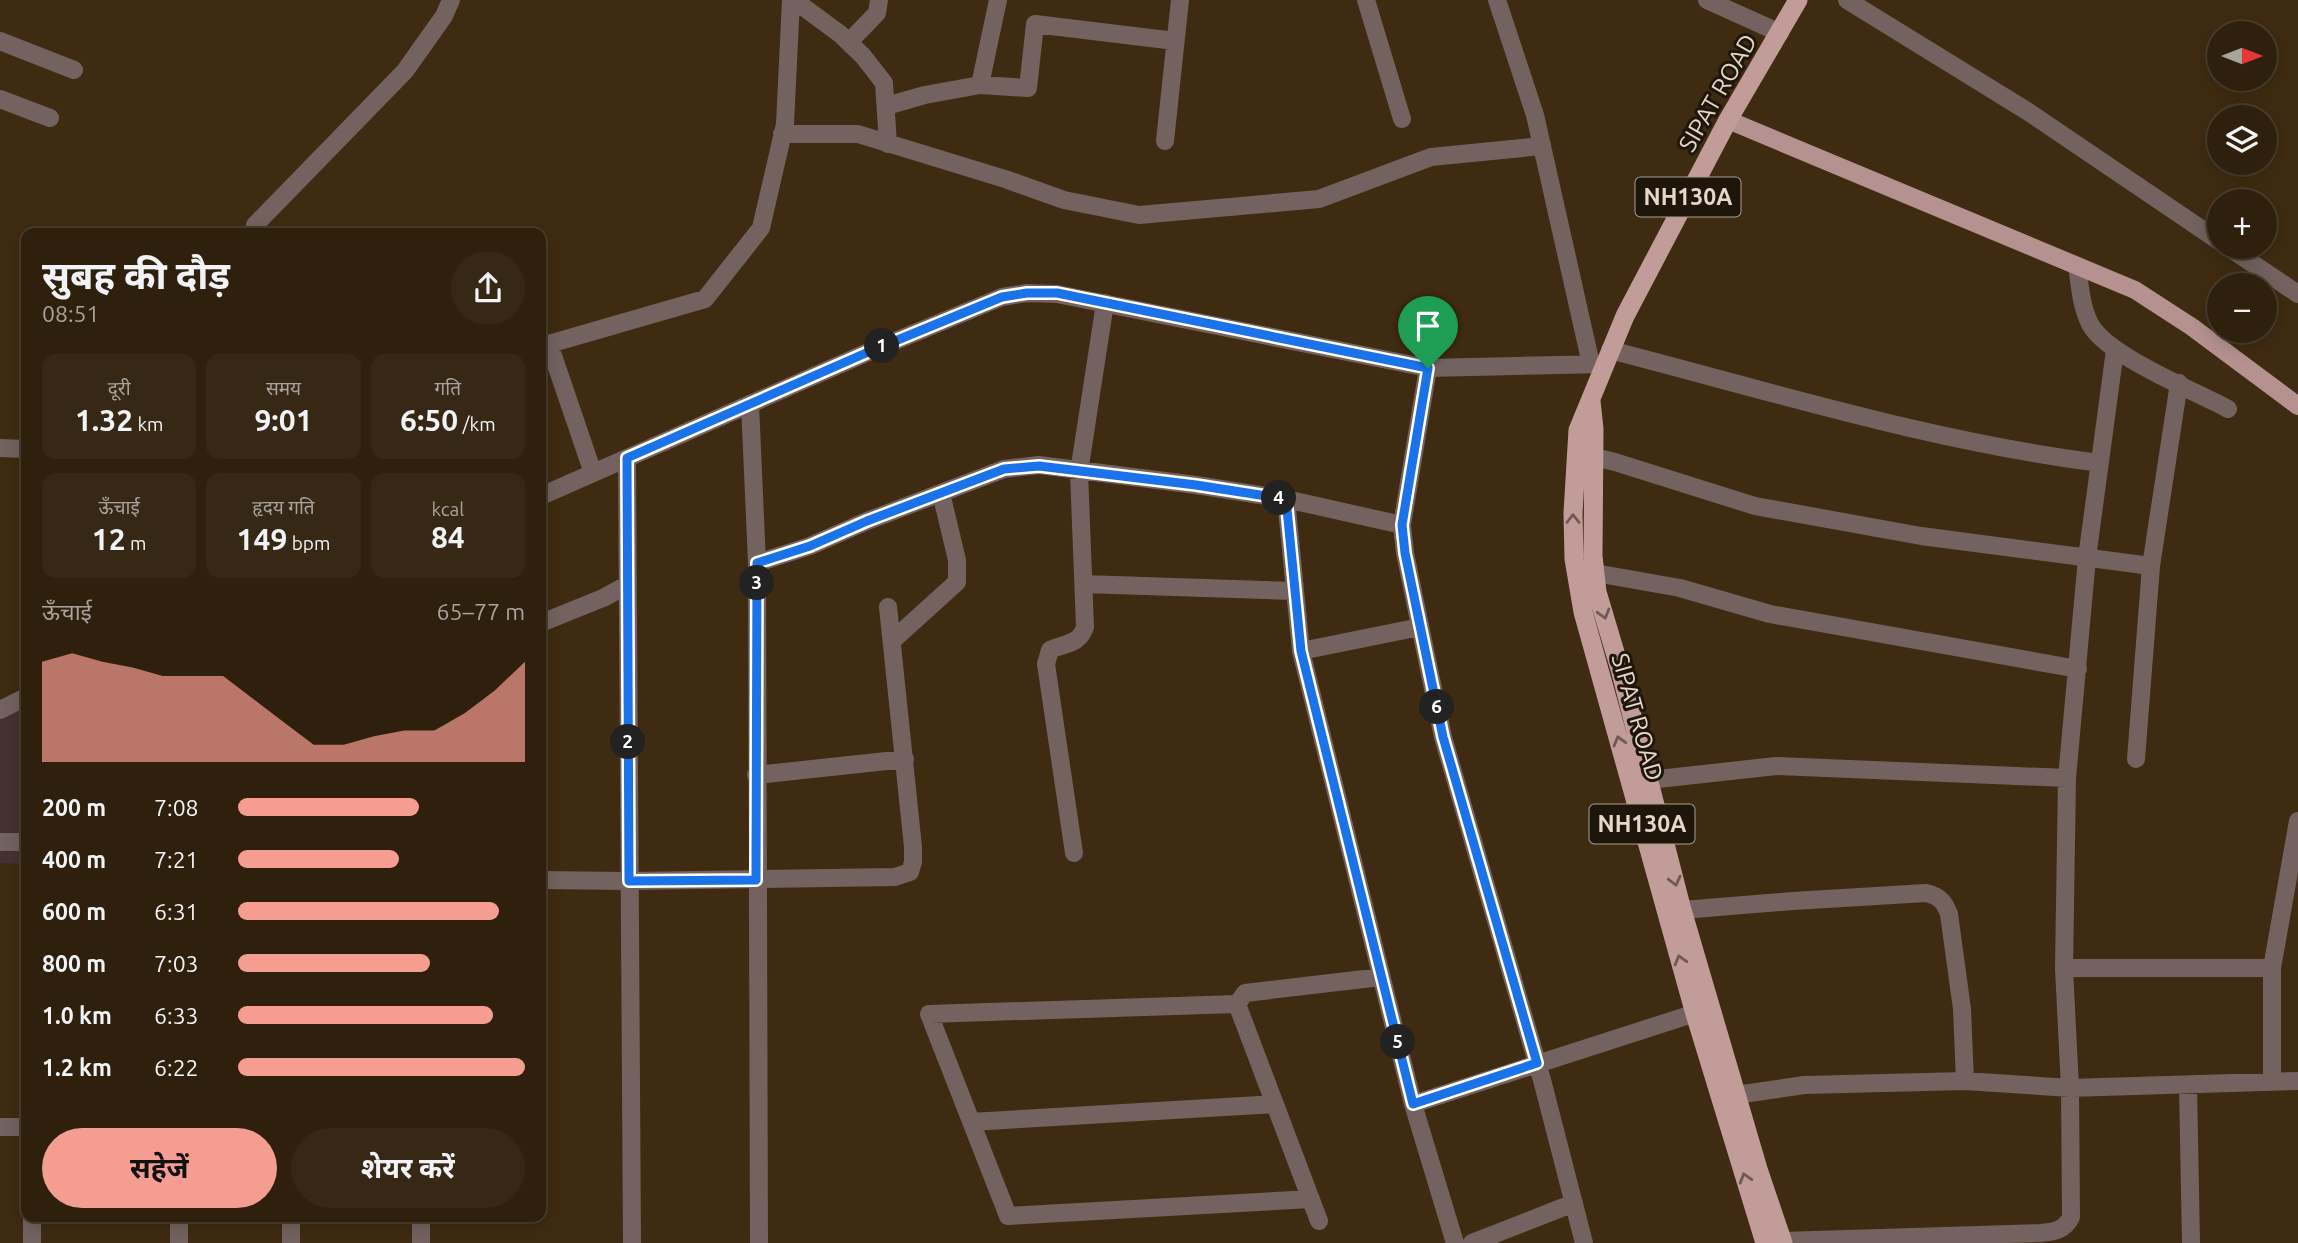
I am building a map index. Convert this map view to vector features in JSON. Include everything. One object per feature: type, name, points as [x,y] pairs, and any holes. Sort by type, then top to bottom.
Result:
[{"type":"highway","name":"SIPAT ROAD","points":[[1776,1242],[1703,1011],[1583,612],[1585,455],[1594,429],[1591,400],[1602,359],[1728,120],[1798,0]]},
{"type":"highway","name":"SIPAT ROAD","points":[[1585,571],[1597,592],[1649,780],[1682,910],[1703,1011],[1736,1094],[1776,1242]]},
{"type":"main road","points":[[1728,120],[2135,290],[2192,327],[2298,406]]},
{"type":"street","points":[[255,225],[405,71],[444,16],[451,0]]},
{"type":"street","points":[[792,0],[849,42],[884,83],[888,144]]},
{"type":"street","points":[[593,473],[549,344],[705,299],[761,228],[787,100],[792,0]]},
{"type":"street","points":[[849,42],[877,13],[879,0]]},
{"type":"street","points":[[980,85],[998,0]]},
{"type":"street","points":[[1165,141],[1180,0]]},
{"type":"street","points":[[1366,0],[1402,119]]},
{"type":"street","points":[[1497,0],[1535,115],[1602,359]]},
{"type":"street","points":[[1707,0],[1780,33]]},
{"type":"street","points":[[1847,0],[2027,111],[2207,233]]},
{"type":"street","points":[[886,106],[925,95],[980,85],[1028,88],[1035,24],[1175,41]]},
{"type":"street","points":[[0,41],[74,70]]},
{"type":"street","points":[[0,99],[50,118]]},
{"type":"street","points":[[782,134],[858,134],[1064,200],[1139,215],[1319,199],[1431,157],[1542,146]]},
{"type":"street","points":[[2246,259],[2297,292]]},
{"type":"street","points":[[2077,266],[2083,305],[2091,326],[2104,343],[2228,408]]},
{"type":"street","points":[[546,494],[1002,297],[1027,293],[1057,293],[1428,368],[1602,359],[1906,429],[2030,454],[2100,463]]},
{"type":"street","points":[[1074,853],[1045,664],[1050,650],[1074,642],[1082,636],[1086,613],[1079,472],[1105,303]]},
{"type":"street","points":[[1776,1242],[2040,1233],[2059,1230],[2067,1225],[2072,1207],[2064,968],[2067,778],[2087,558],[2115,350]]},
{"type":"street","points":[[1428,368],[1402,525],[1405,553],[1443,737],[1537,1063],[1584,1243]]},
{"type":"street","points":[[2136,759],[2151,566],[2179,383]]},
{"type":"street","points":[[750,404],[757,563],[759,1243]]},
{"type":"street","points":[[0,448],[21,449]]},
{"type":"street","points":[[1585,455],[1755,506],[1921,536],[2151,566]]},
{"type":"street","points":[[627,458],[632,1243]]},
{"type":"street","points":[[757,563],[810,546],[1004,469],[1039,466],[1286,499],[1402,525]]},
{"type":"street","points":[[893,640],[957,582],[957,560],[941,493]]},
{"type":"street","points":[[1286,499],[1301,651],[1413,1104],[1455,1243]]},
{"type":"street","points":[[1585,571],[1680,588],[1770,614],[2078,669]]},
{"type":"street","points":[[1084,584],[1295,591]]},
{"type":"street","points":[[546,621],[603,598],[627,585]]},
{"type":"street","points":[[546,880],[895,877],[910,872],[913,847],[888,607]]},
{"type":"street","points":[[1301,651],[1420,627]]},
{"type":"street","points":[[0,710],[21,700]]},
{"type":"street","points":[[756,775],[905,759]]},
{"type":"street","points":[[1649,780],[1776,766],[2067,778]]},
{"type":"street","points":[[2272,1082],[2272,968],[2298,821]]},
{"type":"street","points":[[0,842],[21,842]]},
{"type":"street","points":[[1682,910],[1819,899],[1926,893],[1936,895],[1944,902],[1949,914],[1962,1009],[1965,1081]]},
{"type":"street","points":[[2064,968],[2272,968]]},
{"type":"street","points":[[1237,1004],[1245,993],[1381,977]]},
{"type":"street","points":[[1237,1004],[1319,1221]]},
{"type":"street","points":[[1237,1004],[929,1014],[1008,1216],[1311,1199]]},
{"type":"street","points":[[1413,1104],[1703,1011]]},
{"type":"street","points":[[1736,1094],[1804,1085],[1965,1081],[2070,1088],[2298,1081]]},
{"type":"street","points":[[2188,1085],[2191,1243]]},
{"type":"street","points":[[971,1122],[1275,1104]]},
{"type":"street","points":[[0,1127],[21,1127]]},
{"type":"street","points":[[1472,1243],[1574,1203]]},
{"type":"street","points":[[32,1222],[32,1243]]},
{"type":"street","points":[[178,1243],[179,1222]]},
{"type":"street","points":[[291,1222],[291,1243]]},
{"type":"street","points":[[421,1222],[421,1243]]},
{"type":"shaded area","points":[[21,696],[21,864],[0,863],[0,705]]},
{"type":"route","points":[[1027,293],[1057,293],[1428,368],[1402,525],[1405,553],[1443,737],[1537,1063],[1413,1104],[1301,651],[1286,499],[1039,466],[1004,469],[867,521],[810,546],[757,563],[756,880],[629,881],[627,458],[866,353],[1002,297],[1027,293]]}]
